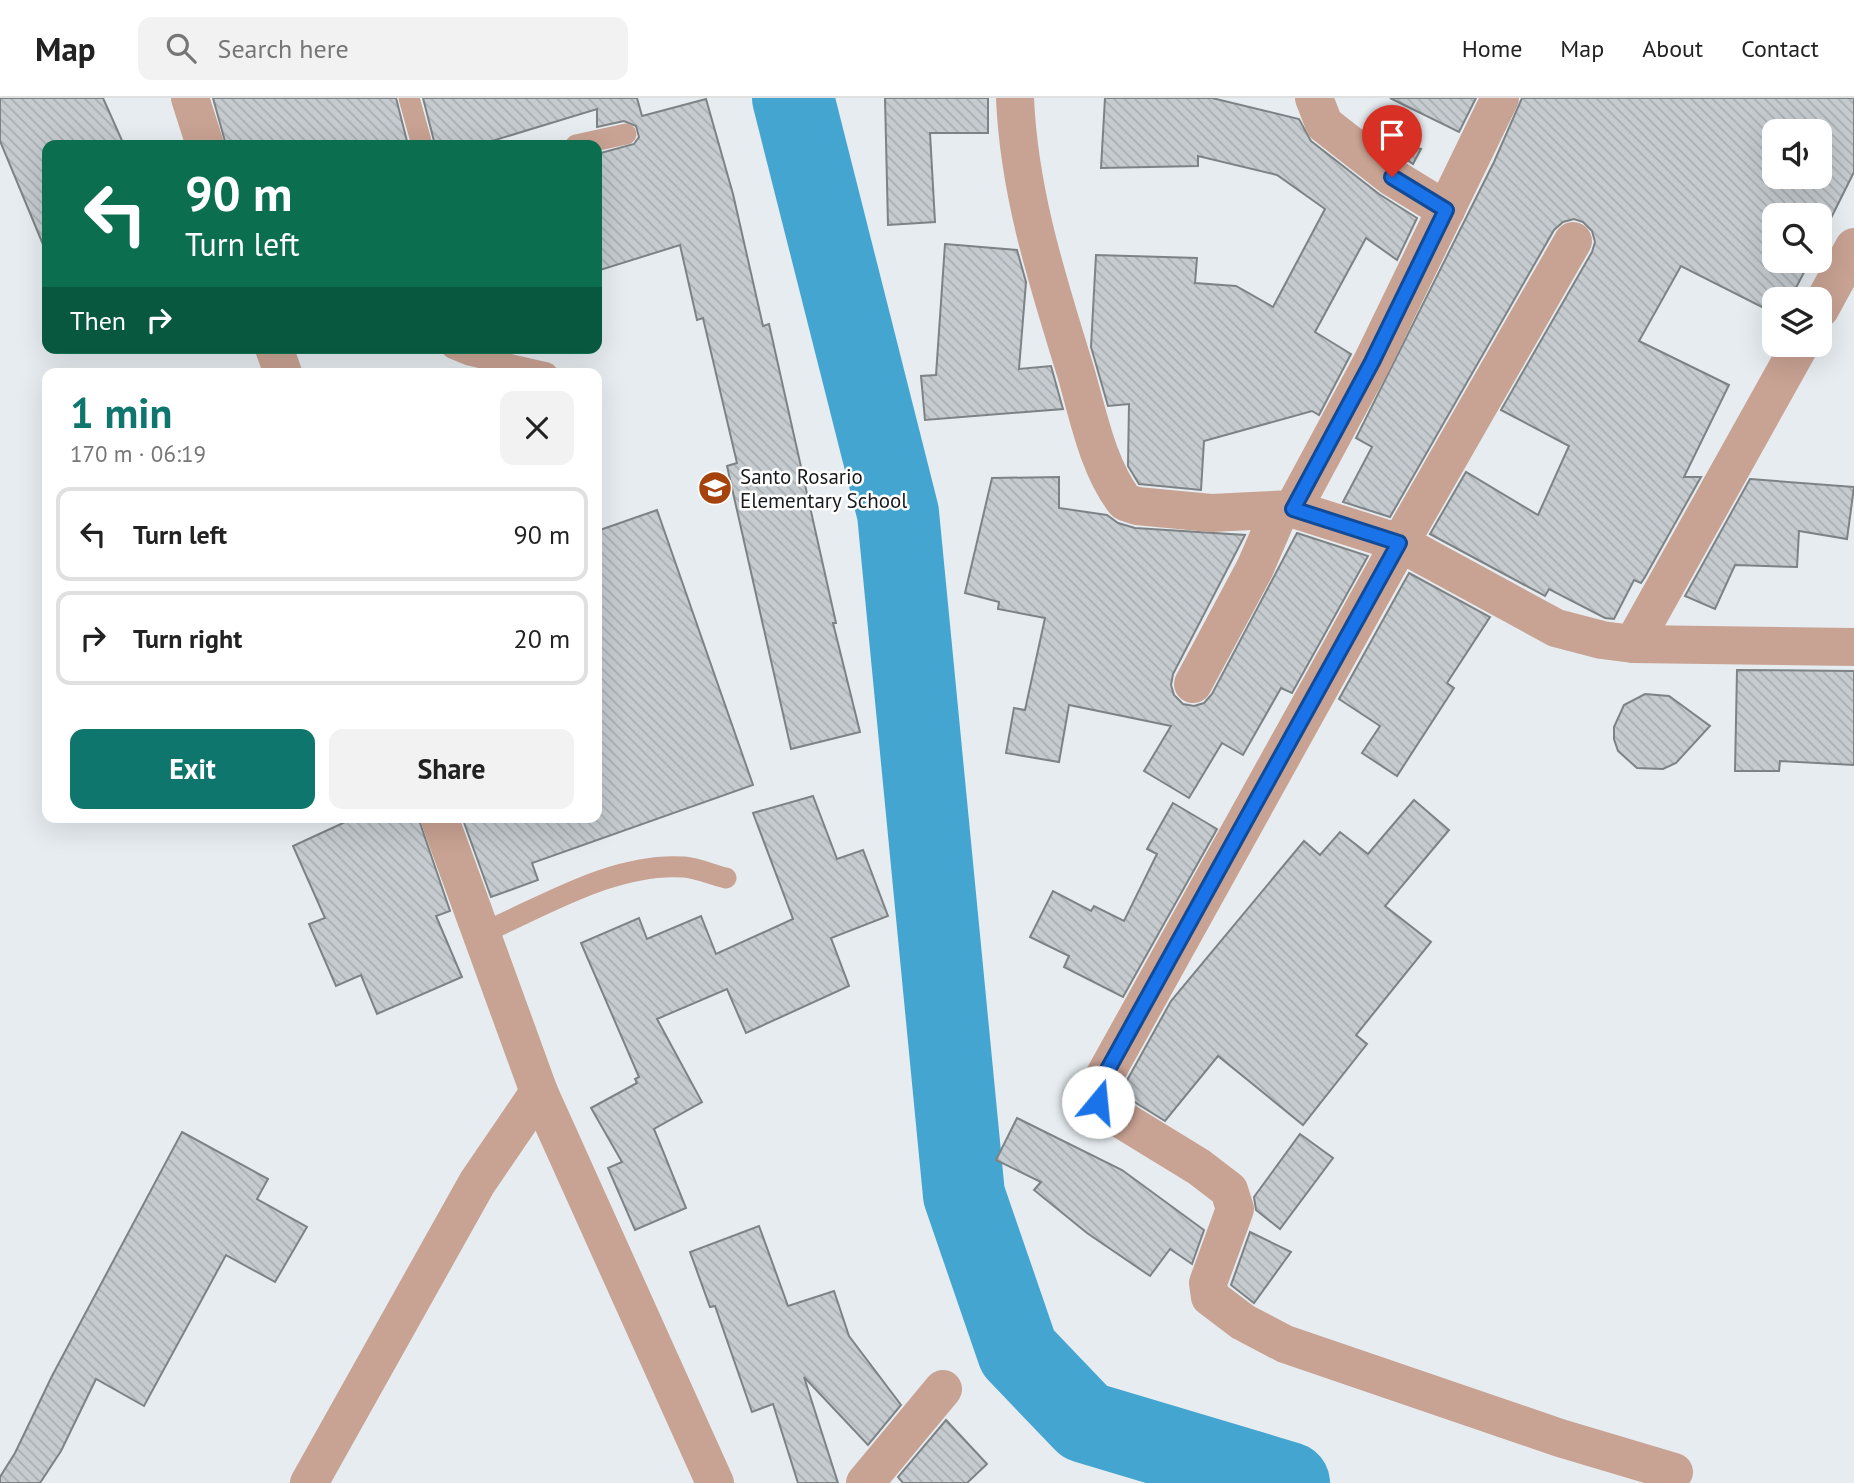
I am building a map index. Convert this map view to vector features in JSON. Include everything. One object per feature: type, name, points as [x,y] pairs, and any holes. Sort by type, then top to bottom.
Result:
[{"type":"street","points":[[190,98],[203,140]]},
{"type":"street","points":[[1015,98],[1016,133],[1036,247],[1101,453],[1117,492],[1125,502],[1160,509],[1211,513],[1287,509],[1399,543],[1556,628],[1602,640],[1633,644],[1854,647]]},
{"type":"street","points":[[1314,98],[1324,124],[1392,177],[1446,210]]},
{"type":"street","points":[[1193,684],[1287,509],[1372,362],[1500,98]]},
{"type":"street","points":[[1573,241],[1399,543],[1096,1091],[1098,1102],[1106,1110],[1199,1167],[1229,1190],[1235,1209],[1208,1283],[1210,1297],[1243,1322],[1285,1344],[1560,1438],[1674,1472]]},
{"type":"street","points":[[1832,287],[1854,247]]},
{"type":"street","points":[[1633,644],[1793,357]]},
{"type":"street","points":[[441,823],[539,1092],[715,1483]]},
{"type":"street","points":[[309,1483],[477,1183],[539,1092]]},
{"type":"street","points":[[865,1483],[943,1388]]},
{"type":"lane","points":[[409,98],[421,140]]},
{"type":"lane","points":[[598,140],[625,134]]},
{"type":"lane","points":[[467,354],[525,368]]},
{"type":"lane","points":[[480,934],[562,898],[589,882],[637,871],[684,867],[726,878]]},
{"type":"building","points":[[0,98],[103,98],[122,140],[42,140],[42,242],[0,141]]},
{"type":"building","points":[[213,98],[396,98],[407,140],[225,140]]},
{"type":"building","points":[[423,98],[637,98],[642,116],[706,99],[733,194],[763,326],[769,324],[836,623],[833,623],[860,732],[791,749],[727,466],[737,463],[703,318],[697,320],[680,245],[602,269],[602,153],[634,144],[639,137],[636,126],[624,121],[597,127],[597,109],[495,140],[434,140]]},
{"type":"building","points":[[885,98],[988,98],[988,133],[930,133],[935,222],[888,225]]},
{"type":"building","points":[[1105,98],[1212,98],[1299,119],[1311,141],[1379,194],[1417,218],[1397,260],[1366,238],[1315,332],[1351,354],[1319,415],[1312,411],[1204,441],[1201,490],[1139,484],[1128,466],[1129,404],[1108,406],[1091,347],[1096,255],[1197,258],[1195,283],[1236,286],[1273,307],[1325,209],[1277,175],[1198,156],[1198,166],[1101,168]]},
{"type":"building","points":[[1390,98],[1476,98],[1459,132]]},
{"type":"building","points":[[1522,98],[1854,98],[1854,172],[1832,216],[1832,203],[1762,203],[1762,273],[1804,273],[1796,287],[1762,287],[1762,307],[1681,266],[1639,341],[1729,385],[1684,477],[1701,477],[1645,577],[1641,583],[1634,580],[1614,619],[1605,618],[1549,589],[1545,596],[1430,534],[1466,472],[1538,515],[1569,446],[1501,410],[1592,252],[1595,242],[1592,231],[1583,222],[1574,219],[1563,222],[1554,230],[1390,517],[1343,502],[1372,447],[1356,438],[1494,162]]},
{"type":"building","points":[[1377,138],[1421,149],[1413,164]]},
{"type":"building","points":[[945,244],[1017,250],[1026,282],[1019,369],[1051,366],[1063,409],[925,420],[921,376],[936,375]]},
{"type":"building","points":[[1059,477],[1059,508],[1107,515],[1118,523],[1135,528],[1245,535],[1173,674],[1171,685],[1174,695],[1183,704],[1194,706],[1204,703],[1212,694],[1297,533],[1368,556],[1292,693],[1281,688],[1243,755],[1222,743],[1189,798],[1144,771],[1171,726],[1069,705],[1059,762],[1006,753],[1014,708],[1025,710],[1045,618],[998,609],[999,602],[965,593],[992,478]]},
{"type":"building","points":[[1750,479],[1854,487],[1847,539],[1799,531],[1797,567],[1735,565],[1715,609],[1685,596]]},
{"type":"building","points":[[657,510],[753,785],[532,863],[538,880],[491,897],[464,823],[602,823],[602,529]]},
{"type":"building","points":[[1409,573],[1490,617],[1447,683],[1454,688],[1397,776],[1362,753],[1380,726],[1339,699]]},
{"type":"building","points":[[1737,670],[1854,671],[1854,765],[1780,761],[1779,771],[1735,771]]},
{"type":"building","points":[[1645,694],[1669,696],[1710,726],[1676,763],[1663,769],[1637,768],[1618,751],[1614,739],[1614,727],[1624,705]]},
{"type":"building","points":[[813,796],[837,859],[863,850],[888,916],[831,938],[849,986],[746,1033],[727,989],[657,1019],[702,1102],[654,1129],[686,1208],[635,1230],[608,1168],[622,1162],[591,1108],[637,1083],[635,1079],[639,1077],[581,943],[639,918],[647,939],[701,916],[716,954],[793,919],[753,813]]},
{"type":"building","points":[[1414,800],[1449,830],[1385,906],[1431,942],[1356,1035],[1367,1044],[1303,1125],[1218,1056],[1165,1121],[1120,1093],[1171,1001],[1304,841],[1320,855],[1340,832],[1368,854]]},
{"type":"building","points":[[1173,803],[1217,829],[1123,997],[1064,967],[1069,956],[1030,937],[1053,891],[1091,911],[1094,906],[1124,921],[1157,854],[1147,849]]},
{"type":"building","points":[[343,823],[420,823],[450,911],[436,916],[462,977],[377,1014],[361,975],[336,986],[309,924],[325,918],[293,846]]},
{"type":"building","points":[[1017,1118],[1122,1170],[1204,1230],[1192,1264],[1170,1249],[1150,1276],[1087,1233],[1034,1190],[1041,1182],[996,1160]]},
{"type":"building","points":[[182,1132],[268,1179],[257,1199],[307,1227],[275,1282],[226,1255],[144,1406],[96,1379],[61,1451],[40,1483],[0,1483],[0,1477],[15,1453],[52,1376]]},
{"type":"building","points":[[1300,1134],[1333,1158],[1280,1229],[1256,1210],[1254,1197]]},
{"type":"building","points":[[759,1226],[788,1306],[834,1291],[849,1336],[901,1405],[868,1445],[804,1377],[838,1483],[798,1483],[773,1404],[752,1412],[715,1306],[710,1307],[690,1252]]},
{"type":"building","points":[[1250,1232],[1291,1252],[1254,1303],[1231,1285]]},
{"type":"building","points":[[946,1420],[987,1464],[967,1483],[903,1483],[898,1477]]},
{"type":"waterway","points":[[793,98],[898,513],[964,1195],[1018,1352],[1085,1422],[1289,1483]]},
{"type":"place","name":"Santo Rosario Elementary School","points":[[715,488]]},
{"type":"route","points":[[1098,1102],[1096,1091],[1399,543],[1293,509],[1372,362],[1446,210],[1392,177]]}]
